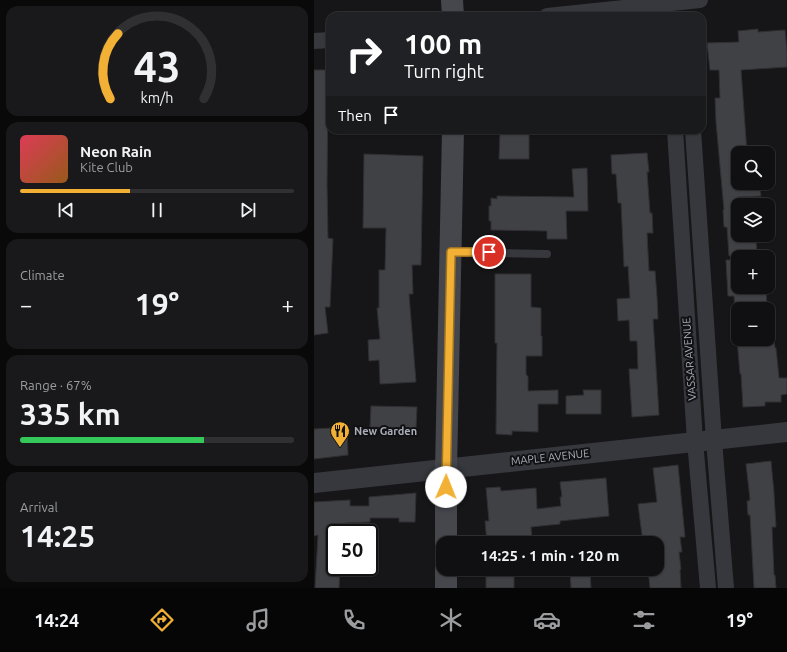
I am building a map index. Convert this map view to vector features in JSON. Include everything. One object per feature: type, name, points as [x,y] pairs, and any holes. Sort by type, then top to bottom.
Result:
[{"type":"main road","points":[[452,0],[453,12]]},
{"type":"main road","points":[[446,536],[453,134]]},
{"type":"main road","points":[[446,576],[446,588]]},
{"type":"street","points":[[620,12],[675,9],[700,0]]},
{"type":"street","points":[[314,42],[326,40]]},
{"type":"street","name":"VASSAR AVENUE","points":[[675,134],[695,441],[708,588]]},
{"type":"street","name":"VASSAR AVENUE","points":[[693,134],[714,440],[726,588]]},
{"type":"street","points":[[681,224],[700,223]]},
{"type":"street","name":"MAPLE AVENUE","points":[[314,483],[787,432]]},
{"type":"lane","points":[[451,252],[547,254]]},
{"type":"building","points":[[758,29],[758,32],[785,30],[787,67],[741,70],[746,146],[731,146],[731,190],[760,190],[761,196],[731,198],[731,242],[756,242],[757,250],[731,250],[731,256],[729,256],[727,227],[724,227],[724,210],[716,122],[715,98],[720,98],[719,70],[710,70],[707,43],[739,42],[738,31]]},
{"type":"building","points":[[314,70],[326,70],[328,238],[333,239],[330,307],[325,307],[328,333],[314,335]]},
{"type":"building","points":[[500,134],[529,134],[529,159],[499,159]]},
{"type":"building","points":[[647,153],[650,213],[652,213],[653,233],[647,233],[649,271],[655,271],[657,297],[658,319],[653,319],[659,415],[632,417],[629,369],[638,369],[637,341],[630,341],[629,320],[618,321],[617,299],[630,298],[628,266],[624,267],[621,203],[618,203],[616,174],[612,174],[611,155]]},
{"type":"building","points":[[364,154],[423,156],[421,265],[412,265],[413,294],[409,294],[416,382],[380,384],[379,360],[369,361],[368,340],[380,339],[377,308],[379,308],[379,270],[385,270],[386,228],[363,228]]},
{"type":"building","points":[[587,168],[588,211],[566,211],[567,239],[547,239],[547,231],[491,230],[491,221],[489,221],[489,206],[491,206],[491,198],[497,199],[497,196],[574,197],[572,169]]},
{"type":"building","points":[[726,260],[731,260],[731,294],[766,294],[767,302],[734,302],[734,296],[728,296]]},
{"type":"building","points":[[495,274],[531,274],[531,307],[541,308],[542,356],[526,356],[528,391],[558,390],[558,404],[538,404],[538,432],[512,431],[512,435],[496,434],[497,343],[495,343]]},
{"type":"building","points":[[738,346],[775,346],[779,378],[787,378],[787,394],[781,395],[781,402],[765,402],[765,406],[743,407]]},
{"type":"building","points":[[583,390],[601,390],[601,414],[566,414],[566,396],[584,395]]},
{"type":"building","points":[[371,406],[417,407],[416,428],[370,427]]},
{"type":"building","points":[[347,427],[348,455],[314,459],[314,429]]},
{"type":"building","points":[[771,461],[776,527],[772,527],[776,588],[754,588],[750,515],[748,515],[747,501],[750,499],[746,464]]},
{"type":"building","points":[[678,465],[685,537],[680,537],[682,552],[679,552],[681,588],[650,588],[649,576],[664,576],[664,536],[642,536],[638,504],[657,502],[653,468]]},
{"type":"building","points":[[606,478],[609,516],[560,521],[560,524],[531,527],[532,536],[486,536],[485,521],[489,521],[486,488],[500,487],[501,491],[536,488],[537,509],[561,506],[560,497],[562,497],[560,482]]},
{"type":"building","points":[[416,493],[415,522],[399,522],[399,518],[370,518],[370,522],[326,524],[326,576],[340,576],[339,588],[315,588],[318,535],[314,536],[314,502],[350,500],[350,506],[369,506],[369,497]]},
{"type":"building","points":[[486,576],[514,576],[514,588],[486,588]]},
{"type":"building","points":[[570,576],[590,576],[591,588],[571,588]]},
{"type":"place","name":"New Garden","points":[[340,448]]},
{"type":"route","points":[[446,487],[451,252],[489,252]]}]
